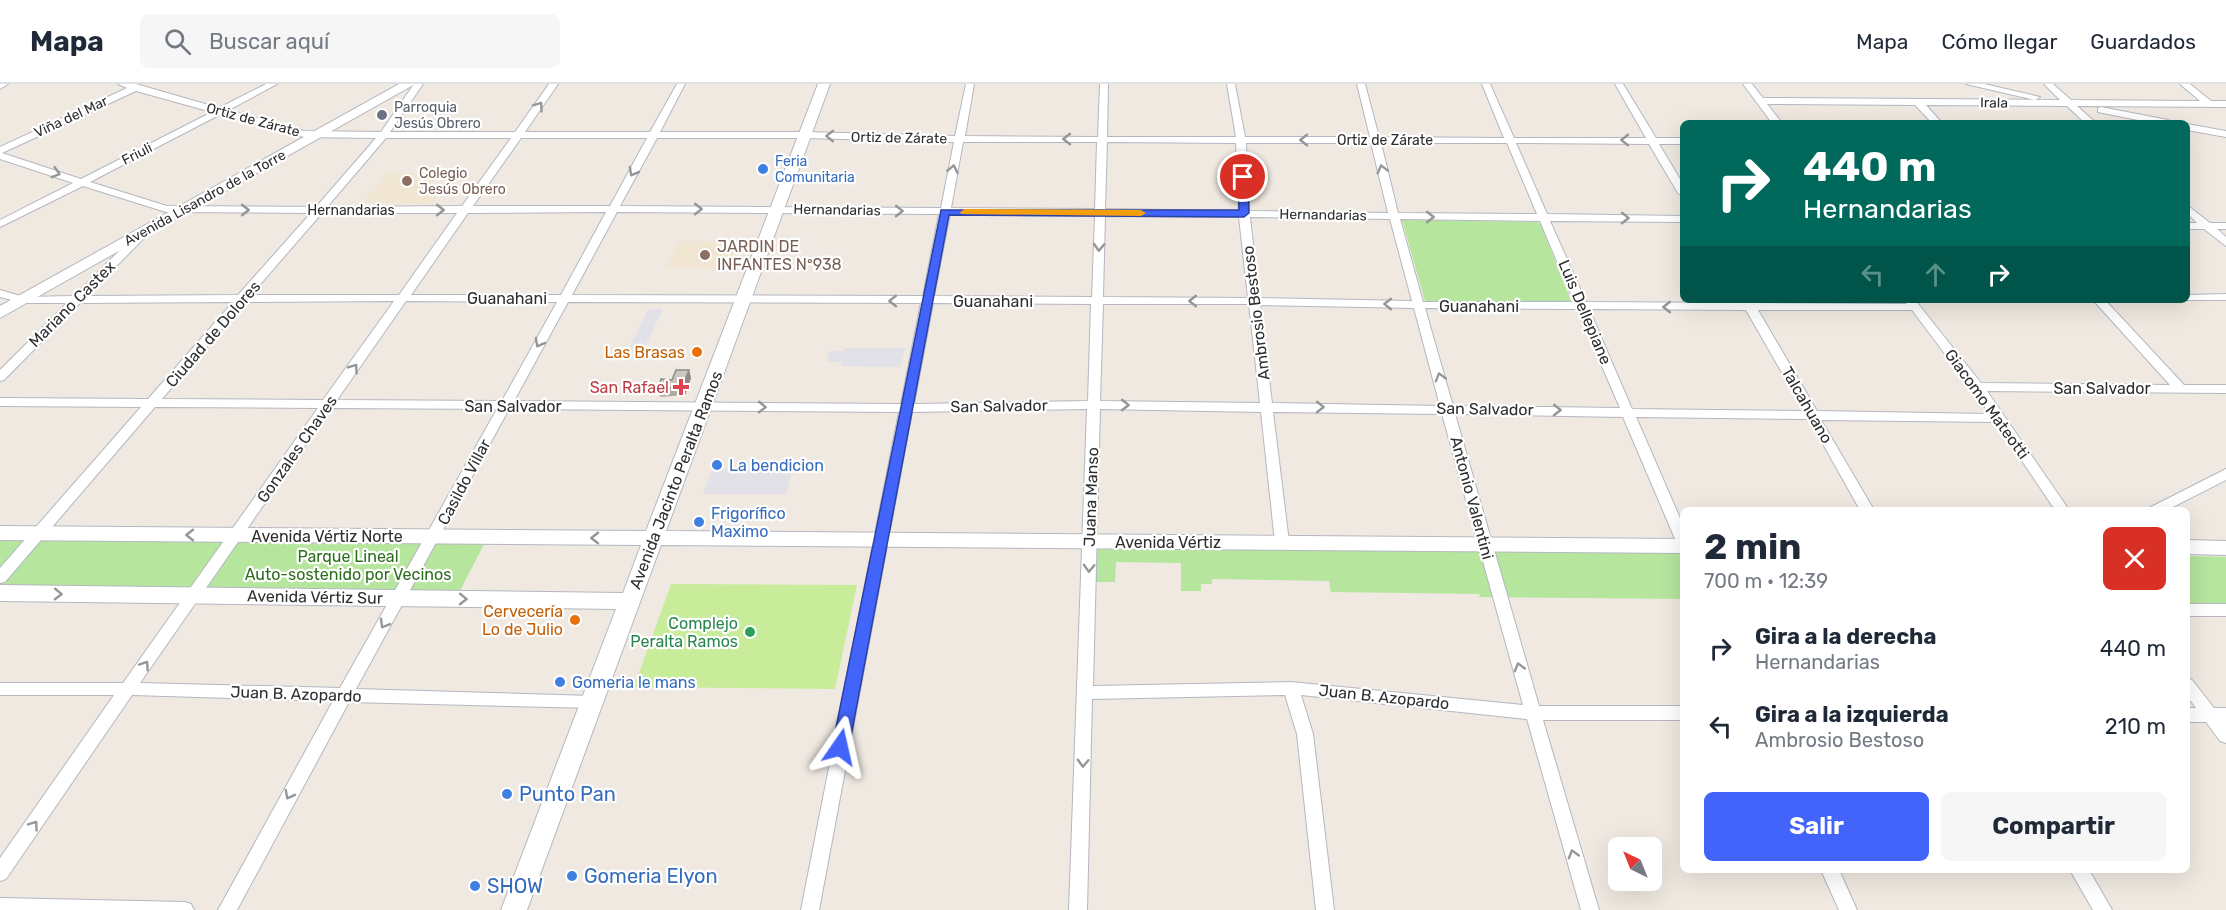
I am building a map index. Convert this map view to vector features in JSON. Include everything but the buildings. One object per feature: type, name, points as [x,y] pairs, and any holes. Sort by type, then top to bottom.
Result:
[{"type":"street","name":"Ortiz de Zárate","points":[[122,84],[138,86],[222,111],[317,135],[653,137],[805,135],[959,139],[1680,141]]},
{"type":"street","name":"Friuli","points":[[0,224],[273,84]]},
{"type":"street","name":"Avenida Lisandro de la Torre","points":[[0,312],[409,84]]},
{"type":"street","name":"Ciudad de Dolores","points":[[0,578],[383,136],[419,84]]},
{"type":"street","name":"Gonzales Chaves","points":[[0,873],[192,595],[554,84]]},
{"type":"street","name":"Casildo Villar","points":[[227,910],[342,696],[434,537],[681,84]]},
{"type":"street","name":"Avenida Jacinto Peralta Ramos","points":[[514,910],[824,84]]},
{"type":"street","points":[[810,910],[970,84]]},
{"type":"street","name":"Juana Manso","points":[[1078,910],[1104,84]]},
{"type":"street","name":"Ambrosio Bestoso","points":[[1231,84],[1241,140],[1244,213],[1282,542]]},
{"type":"street","name":"Antonio Valentini","points":[[1361,84],[1394,216],[1484,543],[1590,910]]},
{"type":"street","name":"Luis Dellepiane","points":[[1486,84],[1680,534]]},
{"type":"street","points":[[1619,84],[1680,188]]},
{"type":"street","points":[[1748,84],[1775,120]]},
{"type":"street","points":[[1970,84],[2153,120]]},
{"type":"street","points":[[2048,84],[2088,120]]},
{"type":"street","points":[[2184,84],[2209,104]]},
{"type":"street","name":"Viña del Mar","points":[[0,151],[138,86]]},
{"type":"street","name":"Irala","points":[[1761,101],[2226,104]]},
{"type":"street","points":[[1918,102],[1934,120]]},
{"type":"street","points":[[2190,128],[2226,134]]},
{"type":"street","name":"Hernandarias","points":[[0,156],[166,209],[182,210],[778,209],[1680,219]]},
{"type":"street","points":[[2190,211],[2226,243]]},
{"type":"street","points":[[2190,226],[2226,226]]},
{"type":"street","name":"Mariano Castex","points":[[0,377],[144,232]]},
{"type":"street","name":"Guanahani","points":[[0,293],[23,300],[563,298],[1255,301],[1582,306],[1748,303],[1912,304]]},
{"type":"street","points":[[2190,298],[2226,297]]},
{"type":"street","name":"Talcahuano","points":[[1748,303],[1865,507]]},
{"type":"street","points":[[2102,303],[2180,388]]},
{"type":"street","name":"Giacomo Mateotti","points":[[1912,304],[1978,387],[2060,507]]},
{"type":"street","name":"San Salvador","points":[[1978,387],[2226,389]]},
{"type":"street","name":"San Salvador","points":[[0,402],[504,407],[906,408],[1094,405],[1998,418]]},
{"type":"street","points":[[2162,507],[2226,474]]},
{"type":"street","name":"Avenida Vértiz Norte","points":[[0,533],[654,538]]},
{"type":"street","name":"Avenida Vértiz","points":[[654,538],[1680,546]]},
{"type":"street","points":[[2190,548],[2226,548]]},
{"type":"street","name":"Avenida Vértiz Sur","points":[[0,593],[630,601]]},
{"type":"street","points":[[2190,610],[2226,610]]},
{"type":"street","points":[[2190,687],[2218,716],[2226,736]]},
{"type":"street","points":[[1291,688],[1305,734],[1325,910]]},
{"type":"street","name":"Juan B. Azopardo","points":[[1086,693],[1291,688],[1532,713],[1680,712]]},
{"type":"street","name":"Juan B. Azopardo","points":[[0,689],[129,689],[593,702]]},
{"type":"street","points":[[2190,715],[2218,716]]},
{"type":"street","points":[[1831,873],[1848,910]]},
{"type":"street","points":[[2081,873],[2103,910]]},
{"type":"street","points":[[0,906],[185,910]]},
{"type":"shaded area","name":"Colegio Jesús Obrero","points":[[388,173],[440,173],[427,189],[442,190],[432,204],[363,203]]},
{"type":"shaded area","name":"JARDIN DE INFANTES Nº938","points":[[679,241],[743,242],[731,269],[666,268]]},
{"type":"shaded area","points":[[648,309],[663,309],[643,351],[628,351]]},
{"type":"shaded area","points":[[845,348],[905,348],[900,367],[841,366],[841,362],[826,362],[829,351],[844,351]]},
{"type":"shaded area","points":[[712,469],[793,469],[786,494],[703,494]]},
{"type":"green space","points":[[1402,220],[1537,222],[1541,225],[1571,301],[1566,303],[1425,301]]},
{"type":"green space","name":"Parque Lineal Auto-sostenido por Vecinos","points":[[0,538],[485,542],[460,591],[0,587]]},
{"type":"green space","points":[[1096,547],[1680,552],[1680,599],[1480,597],[1479,594],[1331,592],[1329,581],[1212,579],[1212,584],[1201,584],[1201,591],[1181,591],[1181,563],[1116,562],[1115,582],[1094,582]]},
{"type":"green space","points":[[2190,556],[2226,557],[2226,604],[2190,603]]},
{"type":"green space","name":"Complejo Peralta Ramos","points":[[671,584],[857,585],[835,689],[634,687]]},
{"type":"slow traffic","points":[[965,212],[1141,213]]},
{"type":"place","name":"Parroquia Jesús Obrero","points":[[382,115]]},
{"type":"place","name":"Feria Comunitaria","points":[[763,169]]},
{"type":"place","name":"Colegio Jesús Obrero","points":[[407,181]]},
{"type":"place","name":"JARDIN DE INFANTES Nº938","points":[[705,255]]},
{"type":"place","name":"Las Brasas","points":[[697,352]]},
{"type":"place","name":"San Rafael","points":[[681,387]]},
{"type":"place","name":"La bendicion","points":[[717,465]]},
{"type":"place","name":"Frigorífico Maximo","points":[[699,522]]},
{"type":"place","name":"Cervecería Lo de Julio","points":[[575,620]]},
{"type":"place","name":"Complejo Peralta Ramos","points":[[750,632]]},
{"type":"place","name":"Gomeria le mans","points":[[560,682]]},
{"type":"place","name":"Punto Pan","points":[[507,794]]},
{"type":"place","name":"Gomeria Elyon","points":[[572,876]]},
{"type":"place","name":"SHOW","points":[[475,886]]},
{"type":"route","points":[[840,747],[945,212],[1244,213],[1243,177]]}]
